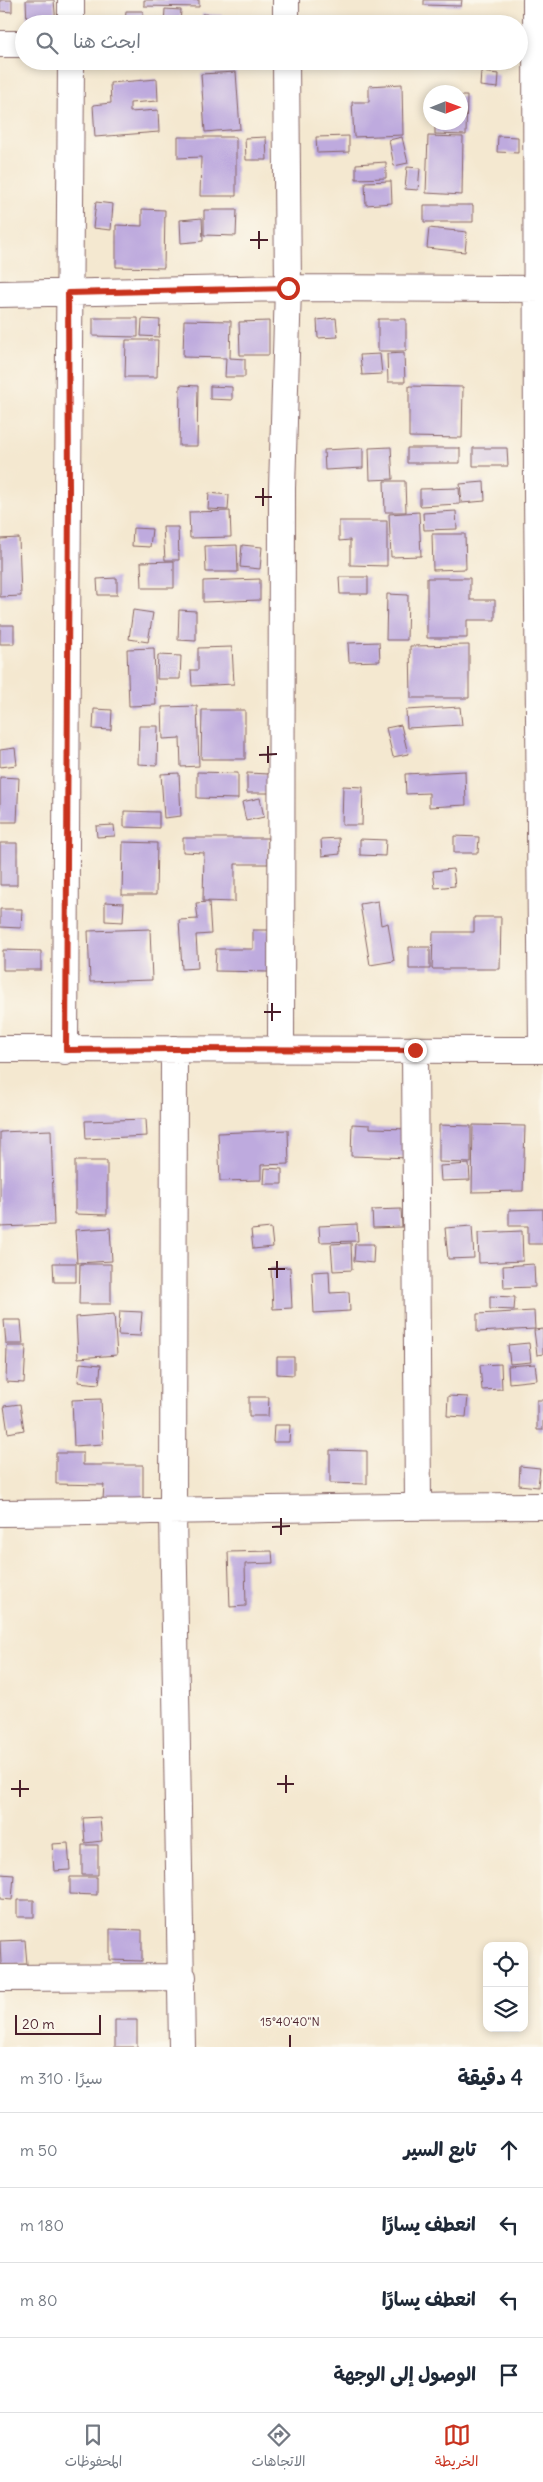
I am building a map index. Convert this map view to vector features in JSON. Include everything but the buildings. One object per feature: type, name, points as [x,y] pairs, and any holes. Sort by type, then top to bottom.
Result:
[{"type":"street","points":[[71,0],[71,15]]},
{"type":"street","points":[[286,0],[286,15]]},
{"type":"street","points":[[0,1049],[543,1050],[540,42],[536,0]]},
{"type":"street","points":[[0,44],[15,44]]},
{"type":"street","points":[[66,1050],[69,498],[68,293],[71,70]]},
{"type":"street","points":[[281,1050],[282,488],[288,288],[286,70]]},
{"type":"street","points":[[0,294],[288,288],[540,289]]},
{"type":"street","points":[[174,1049],[173,1512],[182,2047]]},
{"type":"street","points":[[415,1050],[418,1506]]},
{"type":"street","points":[[0,1513],[173,1512],[418,1506],[543,1506]]},
{"type":"street","points":[[0,1978],[182,1977]]},
{"type":"route","points":[[288,288],[68,293],[69,488],[66,1050],[415,1050]]}]
